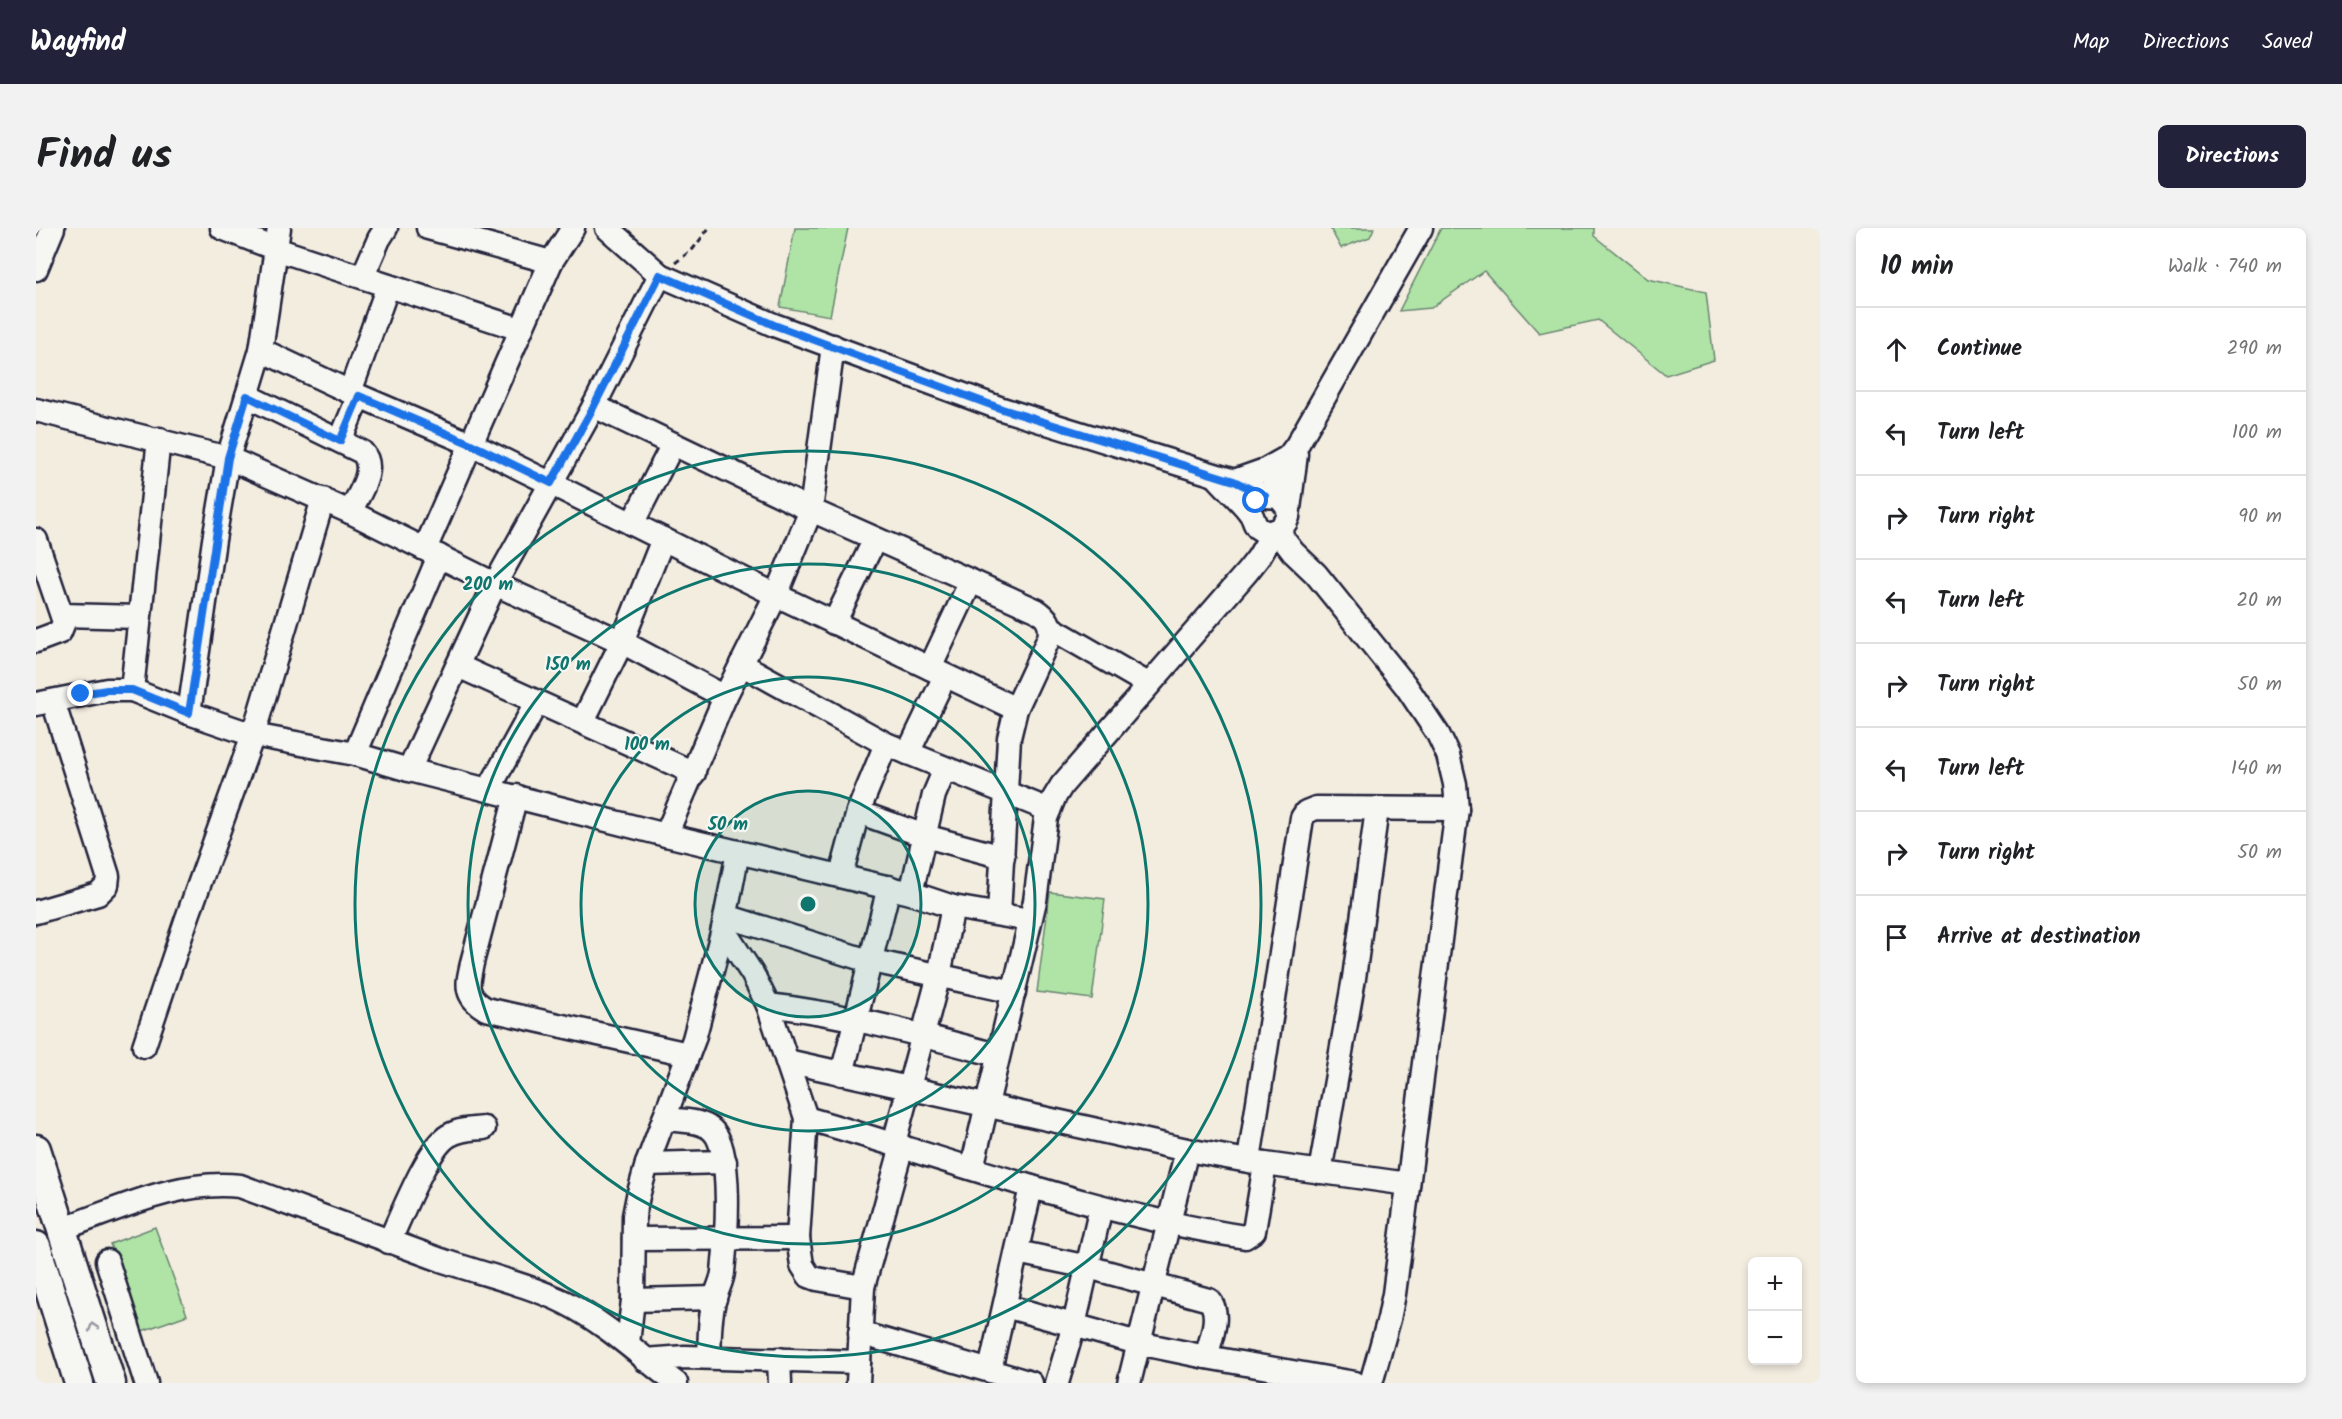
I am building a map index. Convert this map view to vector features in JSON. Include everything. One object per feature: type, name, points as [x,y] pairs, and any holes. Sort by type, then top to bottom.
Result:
[{"type":"main road","points":[[36,1149],[111,1383]]},
{"type":"main road","points":[[36,1246],[79,1383]]},
{"type":"street","points":[[36,269],[53,228]]},
{"type":"street","points":[[222,228],[278,239],[388,286],[520,329]]},
{"type":"street","points":[[363,276],[379,238],[386,228]]},
{"type":"street","points":[[428,228],[551,262]]},
{"type":"street","points":[[354,754],[432,553],[471,444],[551,262],[573,228]]},
{"type":"street","points":[[607,228],[660,275],[774,325],[1002,409],[1224,477],[1267,495]]},
{"type":"street","points":[[628,228],[637,253]]},
{"type":"street","points":[[1371,1383],[1389,1319],[1408,1184],[1457,809],[1455,784],[1448,755],[1438,734],[1406,686],[1316,574],[1293,552],[1256,501],[1267,495],[1421,228]]},
{"type":"street","points":[[189,713],[228,458],[261,350],[278,239]]},
{"type":"street","points":[[409,770],[495,584],[594,406],[660,275]]},
{"type":"street","points":[[340,441],[388,286]]},
{"type":"street","points":[[666,834],[725,697],[776,595],[811,510],[833,346]]},
{"type":"street","points":[[261,350],[471,444],[776,595],[1016,710]]},
{"type":"street","points":[[247,396],[362,452],[369,472],[350,512]]},
{"type":"street","points":[[594,406],[811,510],[1036,610],[1045,616],[1051,628],[1148,684]]},
{"type":"street","points":[[36,410],[228,458],[350,512],[495,584],[621,642],[725,697]]},
{"type":"street","points":[[132,690],[159,439]]},
{"type":"street","points":[[632,524],[672,444]]},
{"type":"street","points":[[1224,477],[1265,470],[1293,451]]},
{"type":"street","points":[[972,1168],[1030,920],[1049,810],[1062,785],[1247,572],[1272,521],[1293,451]]},
{"type":"street","points":[[1224,477],[1272,521]]},
{"type":"street","points":[[144,1046],[253,735],[322,499]]},
{"type":"street","points":[[583,721],[621,642],[663,539]]},
{"type":"street","points":[[834,623],[875,539]]},
{"type":"street","points":[[36,540],[64,621],[60,632],[36,641]]},
{"type":"street","points":[[908,753],[971,581]]},
{"type":"street","points":[[62,615],[139,617]]},
{"type":"street","points":[[999,914],[1009,738],[1016,710],[1045,649],[1051,628]]},
{"type":"street","points":[[741,664],[886,744],[1049,810]]},
{"type":"street","points":[[458,666],[694,773]]},
{"type":"street","points":[[36,912],[99,894],[107,885],[108,876],[44,702],[107,690],[132,690],[253,735],[354,754],[409,770],[738,852],[911,892],[953,907],[1030,920]]},
{"type":"street","points":[[489,789],[537,702]]},
{"type":"street","points":[[841,875],[858,812],[886,744]]},
{"type":"street","points":[[911,892],[934,795],[945,769]]},
{"type":"street","points":[[516,796],[474,958],[468,984],[469,994],[477,1004],[486,1009],[688,1054]]},
{"type":"street","points":[[806,1118],[1101,1207],[1168,1223],[1240,1236],[1250,1235],[1254,1231],[1257,1162],[1302,818],[1306,812],[1316,808],[1457,809]]},
{"type":"street","points":[[1320,1172],[1354,978],[1377,809]]},
{"type":"street","points":[[858,812],[925,836],[1003,857]]},
{"type":"street","points":[[628,1343],[633,1300],[634,1239],[638,1196],[647,1164],[688,1054],[725,922],[738,852]]},
{"type":"street","points":[[842,1074],[872,961],[888,887]]},
{"type":"street","points":[[645,1360],[685,1357],[779,1359],[858,1372],[863,1287],[922,1035],[939,975],[953,907]]},
{"type":"street","points":[[725,922],[872,961],[1014,993]]},
{"type":"street","points":[[725,922],[768,1005],[806,1118],[798,1238],[802,1265],[809,1276],[863,1287]]},
{"type":"street","points":[[768,1005],[857,1019],[998,1055]]},
{"type":"street","points":[[787,1061],[909,1090],[1187,1150],[1408,1184]]},
{"type":"street","points":[[664,1119],[703,1124],[710,1128],[720,1142],[725,1162],[726,1237],[722,1279],[715,1298],[709,1357]]},
{"type":"street","points":[[389,1242],[434,1149],[447,1137],[461,1130],[484,1128]]},
{"type":"street","points":[[1129,1383],[1187,1150]]},
{"type":"street","points":[[647,1164],[725,1162]]},
{"type":"street","points":[[61,1229],[168,1192],[215,1183],[240,1186],[389,1242],[542,1293],[582,1313],[628,1343],[645,1360],[676,1383]]},
{"type":"street","points":[[990,1370],[1031,1187]]},
{"type":"street","points":[[1057,1383],[1074,1325],[1101,1207]]},
{"type":"street","points":[[634,1239],[798,1238]]},
{"type":"street","points":[[1017,1252],[1154,1283],[1209,1300],[1214,1305],[1215,1314],[1206,1357]]},
{"type":"street","points":[[107,1261],[146,1383]]},
{"type":"street","points":[[633,1300],[715,1298]]},
{"type":"street","points":[[1005,1306],[1138,1343],[1355,1383]]},
{"type":"street","points":[[860,1333],[1031,1383]]},
{"type":"street","points":[[779,1359],[780,1383]]},
{"type":"path","points":[[660,275],[693,249],[709,228]]},
{"type":"green space","points":[[795,228],[848,228],[830,316],[780,307]]},
{"type":"green space","points":[[1330,228],[1374,228],[1370,237],[1341,248]]},
{"type":"green space","points":[[1441,228],[1594,228],[1594,236],[1648,279],[1706,292],[1714,360],[1666,375],[1598,320],[1539,333],[1484,271],[1431,308],[1399,311]]},
{"type":"green space","points":[[1050,892],[1105,899],[1092,999],[1037,992]]},
{"type":"green space","points":[[155,1227],[187,1315],[142,1331],[110,1244]]},
{"type":"route","points":[[81,694],[107,690],[132,690],[189,713],[228,458],[247,396],[340,441],[359,396],[471,444],[551,483],[594,406],[660,275],[774,325],[1002,409],[1234,481],[1265,496],[1256,501]]}]
